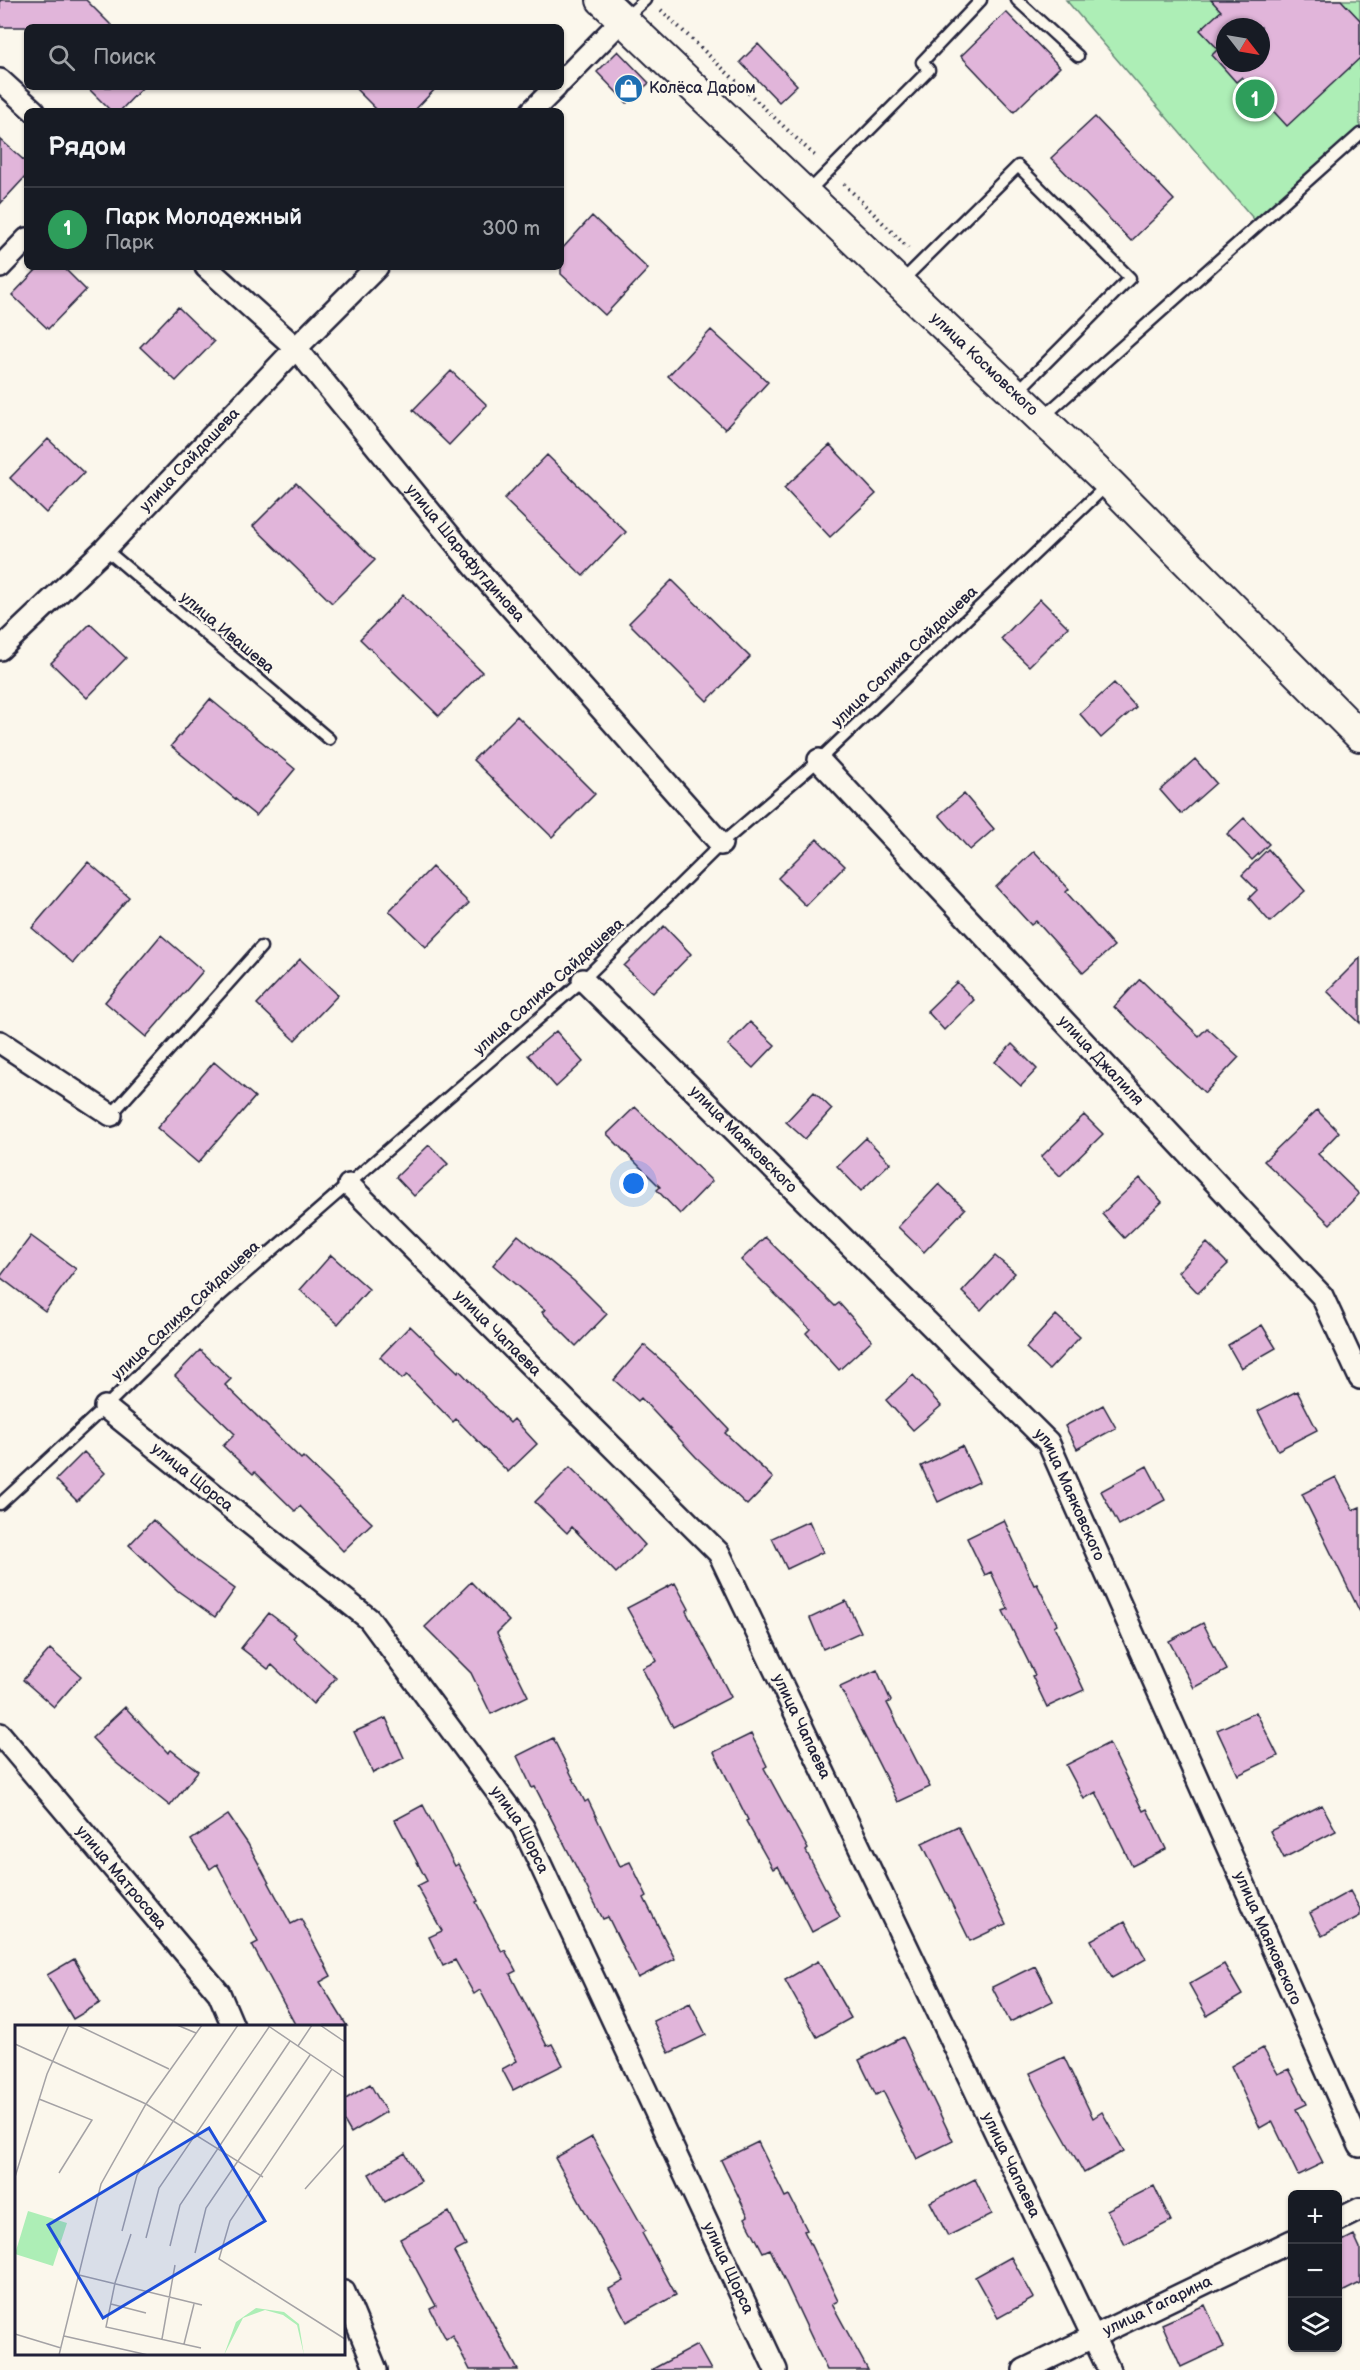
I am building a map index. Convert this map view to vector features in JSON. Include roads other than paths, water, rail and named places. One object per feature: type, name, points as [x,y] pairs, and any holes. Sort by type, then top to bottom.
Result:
[{"type":"main road","name":"улица Космовского","points":[[612,10],[1110,483],[1360,736]]},
{"type":"street","points":[[564,78],[612,10]]},
{"type":"street","points":[[0,80],[31,108]]},
{"type":"street","points":[[535,108],[553,90]]},
{"type":"street","points":[[0,267],[24,242]]},
{"type":"street","name":"улица Шарафутдинова","points":[[210,270],[296,348],[476,568],[721,844]]},
{"type":"street","name":"улица Сайдашева","points":[[0,649],[105,549],[373,270]]},
{"type":"street","name":"улица Джалиля","points":[[819,760],[1322,1296],[1360,1378]]},
{"type":"street","name":"улица Маяковского","points":[[583,980],[1048,1442],[1360,2146]]},
{"type":"street","points":[[0,1042],[111,1115]]},
{"type":"street","name":"улица Чапаева","points":[[350,1185],[719,1553],[1109,2370]]},
{"type":"street","name":"улица Щорса","points":[[105,1407],[369,1619],[523,1827],[776,2370]]},
{"type":"street","name":"улица Матросова","points":[[0,1734],[219,1993],[233,2025]]},
{"type":"street","points":[[1342,2218],[1360,2209]]},
{"type":"street","name":"улица Гагарина","points":[[1024,2370],[1288,2243]]},
{"type":"street","points":[[345,2294],[376,2370]]},
{"type":"lane","points":[[612,10],[645,0]]},
{"type":"lane","points":[[806,195],[929,70],[921,62],[981,0]]},
{"type":"lane","points":[[1017,0],[1077,56]]},
{"type":"lane","points":[[1041,418],[1360,134]]},
{"type":"lane","points":[[900,284],[1018,166],[1131,278],[1016,394]]},
{"type":"lane","name":"улица Салиха Сайдашева","points":[[0,1504],[105,1407],[214,1301],[583,980],[721,844],[819,760],[1110,483]]},
{"type":"lane","name":"улица Ивашева","points":[[105,549],[329,739]]},
{"type":"lane","points":[[111,1115],[261,947]]},
{"type":"place","name":"Колёса Даром","points":[[628,88]]},
{"type":"place","name":"Парк Молодежный","points":[[1255,99]]}]
